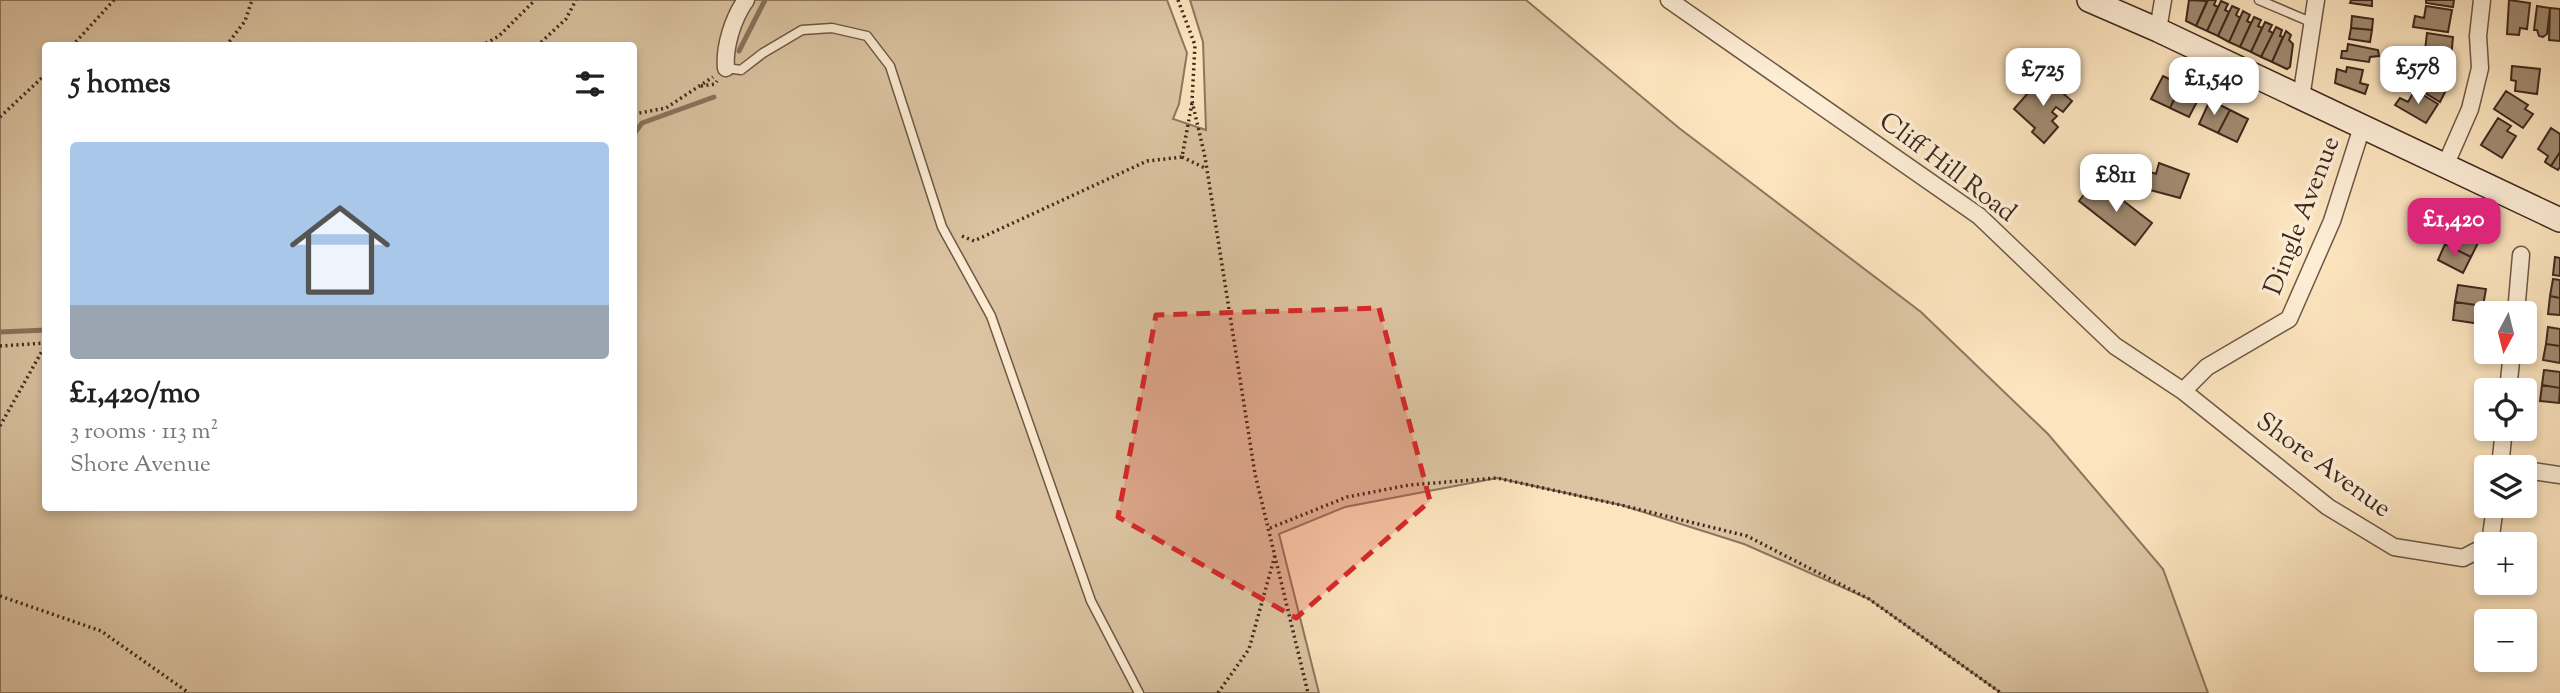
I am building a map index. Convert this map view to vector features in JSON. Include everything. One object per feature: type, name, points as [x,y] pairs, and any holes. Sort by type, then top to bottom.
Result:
[{"type":"main road","points":[[2090,0],[2560,220]]},
{"type":"street","points":[[726,68],[725,55],[739,9],[746,0]]},
{"type":"street","name":"Cliff Hill Road","points":[[1669,0],[1979,216],[2115,346],[2183,391]]},
{"type":"street","points":[[2158,30],[2163,0]]},
{"type":"street","points":[[2301,98],[2316,0]]},
{"type":"street","points":[[2445,166],[2470,109],[2480,68],[2478,36],[2482,0]]},
{"type":"street","name":"Dingle Avenue","points":[[2183,391],[2207,367],[2289,319],[2332,221],[2362,127]]},
{"type":"street","points":[[2517,301],[2521,255]]},
{"type":"street","name":"Shore Avenue","points":[[2183,391],[2328,507],[2394,547],[2463,558],[2480,549],[2491,536],[2493,518]]},
{"type":"street","points":[[2537,472],[2560,475]]},
{"type":"lane","points":[[2259,0],[2313,23]]},
{"type":"lane","points":[[726,68],[741,70],[763,53],[802,30],[832,28],[867,36],[891,66],[942,227],[991,316],[1091,601],[1139,693]]},
{"type":"path","points":[[76,42],[114,0]]},
{"type":"path","points":[[229,42],[245,21],[252,0]]},
{"type":"path","points":[[488,42],[499,36],[535,0]]},
{"type":"path","points":[[541,42],[566,19],[576,0]]},
{"type":"path","points":[[1178,0],[1195,45],[1192,101],[1182,157]]},
{"type":"path","points":[[637,113],[666,108],[726,68]]},
{"type":"path","points":[[0,117],[42,78]]},
{"type":"path","points":[[1192,101],[1206,168],[1255,474],[1308,693]]},
{"type":"path","points":[[942,227],[974,241],[1147,160],[1182,157],[1206,168]]},
{"type":"path","points":[[0,346],[42,344]]},
{"type":"path","points":[[0,426],[42,351]]},
{"type":"path","points":[[1270,528],[1347,497],[1409,485],[1497,478],[1621,505],[1747,536],[1869,599],[2001,693]]},
{"type":"path","points":[[1217,693],[1249,649],[1275,553]]},
{"type":"path","points":[[0,596],[101,631],[190,693]]},
{"type":"highlighted area","points":[[1379,308],[1430,501],[1296,618],[1118,517],[1156,315]]},
{"type":"shaded area","points":[[0,0],[1167,0],[1187,53],[1179,104],[1173,119],[1206,130],[1203,42],[1190,0],[1526,0],[1679,128],[1921,312],[2048,434],[2163,569],[2208,693],[2001,693],[1869,599],[1744,544],[1621,505],[1497,478],[1345,507],[1279,534],[1319,693],[0,693]]},
{"type":"building","points":[[2189,0],[2207,1],[2196,26],[2186,21]]},
{"type":"building","points":[[2208,0],[2216,0],[2214,5],[2218,7],[2207,31],[2196,26]]},
{"type":"building","points":[[2351,0],[2372,0],[2372,6],[2350,3]]},
{"type":"building","points":[[2426,0],[2454,0],[2453,7],[2426,3]]},
{"type":"building","points":[[2509,0],[2530,3],[2527,29],[2520,28],[2519,35],[2507,34]]},
{"type":"building","points":[[2221,1],[2228,4],[2225,10],[2229,12],[2218,36],[2207,31]]},
{"type":"building","points":[[2232,6],[2239,9],[2236,15],[2240,18],[2229,42],[2218,36]]},
{"type":"building","points":[[2426,6],[2452,10],[2448,32],[2413,27],[2415,16],[2424,18]]},
{"type":"building","points":[[2537,6],[2550,8],[2547,34],[2543,37],[2534,30]]},
{"type":"building","points":[[2550,8],[2560,9],[2560,41],[2549,40]]},
{"type":"building","points":[[2243,11],[2250,15],[2247,21],[2251,23],[2240,47],[2229,42]]},
{"type":"building","points":[[2352,16],[2373,19],[2372,30],[2351,28]]},
{"type":"building","points":[[2254,17],[2261,20],[2258,26],[2262,28],[2251,52],[2240,47]]},
{"type":"building","points":[[2265,22],[2272,25],[2269,31],[2273,33],[2261,57],[2251,52]]},
{"type":"building","points":[[2276,27],[2282,30],[2280,36],[2283,37],[2272,62],[2261,57]]},
{"type":"building","points":[[2351,28],[2372,30],[2370,42],[2349,39]]},
{"type":"building","points":[[2286,31],[2291,35],[2289,40],[2293,44],[2290,67],[2287,69],[2272,62]]},
{"type":"building","points":[[2427,33],[2453,37],[2450,69],[2434,67],[2434,60],[2424,59]]},
{"type":"building","points":[[2348,44],[2378,50],[2379,56],[2370,57],[2369,62],[2341,58],[2342,51],[2347,51]]},
{"type":"building","points":[[2512,66],[2540,69],[2537,94],[2515,91],[2516,81],[2511,80]]},
{"type":"building","points":[[2347,67],[2363,70],[2360,83],[2368,85],[2365,94],[2335,83],[2337,69],[2346,72]]},
{"type":"building","points":[[2422,68],[2450,82],[2440,102],[2417,88],[2420,84],[2414,80]]},
{"type":"building","points":[[2043,76],[2072,101],[2063,112],[2056,107],[2052,112],[2057,116],[2052,121],[2058,127],[2044,143],[2032,132],[2035,128],[2014,109]]},
{"type":"building","points":[[2163,76],[2181,85],[2170,108],[2151,99]]},
{"type":"building","points":[[2181,85],[2201,94],[2189,117],[2170,108]]},
{"type":"building","points":[[2415,90],[2438,104],[2426,123],[2395,105],[2400,98],[2408,102]]},
{"type":"building","points":[[2506,91],[2528,105],[2525,109],[2533,114],[2523,128],[2494,109]]},
{"type":"building","points":[[2210,100],[2230,110],[2218,133],[2199,124]]},
{"type":"building","points":[[2230,110],[2248,119],[2237,142],[2218,133]]},
{"type":"building","points":[[2498,118],[2511,126],[2507,131],[2516,136],[2502,158],[2481,145]]},
{"type":"building","points":[[2551,128],[2560,134],[2560,152],[2551,166],[2545,162],[2548,156],[2538,149]]},
{"type":"building","points":[[2560,152],[2560,167],[2558,170],[2551,166]]},
{"type":"building","points":[[2159,163],[2189,174],[2180,198],[2150,190],[2150,185],[2141,182],[2145,170],[2156,174]]},
{"type":"building","points":[[2093,183],[2115,200],[2117,196],[2152,223],[2135,245],[2079,201]]},
{"type":"building","points":[[2453,228],[2479,241],[2471,257],[2445,244]]},
{"type":"building","points":[[2445,244],[2471,257],[2463,273],[2438,260]]},
{"type":"building","points":[[2555,257],[2560,258],[2560,276],[2553,275]]},
{"type":"building","points":[[2553,279],[2560,280],[2560,298],[2550,296]]},
{"type":"building","points":[[2458,285],[2486,289],[2484,301],[2474,301],[2474,305],[2455,302]]},
{"type":"building","points":[[2550,296],[2560,298],[2560,315],[2548,314]]},
{"type":"building","points":[[2455,302],[2474,305],[2474,323],[2453,320]]},
{"type":"building","points":[[2548,327],[2560,329],[2560,346],[2546,344]]},
{"type":"building","points":[[2546,344],[2560,346],[2560,363],[2543,360]]},
{"type":"building","points":[[2544,370],[2560,372],[2560,388],[2542,385]]},
{"type":"building","points":[[2542,385],[2560,388],[2559,403],[2540,401]]},
{"type":"waterway","points":[[739,51],[765,0]]},
{"type":"waterway","points":[[637,130],[642,123],[714,97]]},
{"type":"waterway","points":[[0,332],[42,330]]}]
